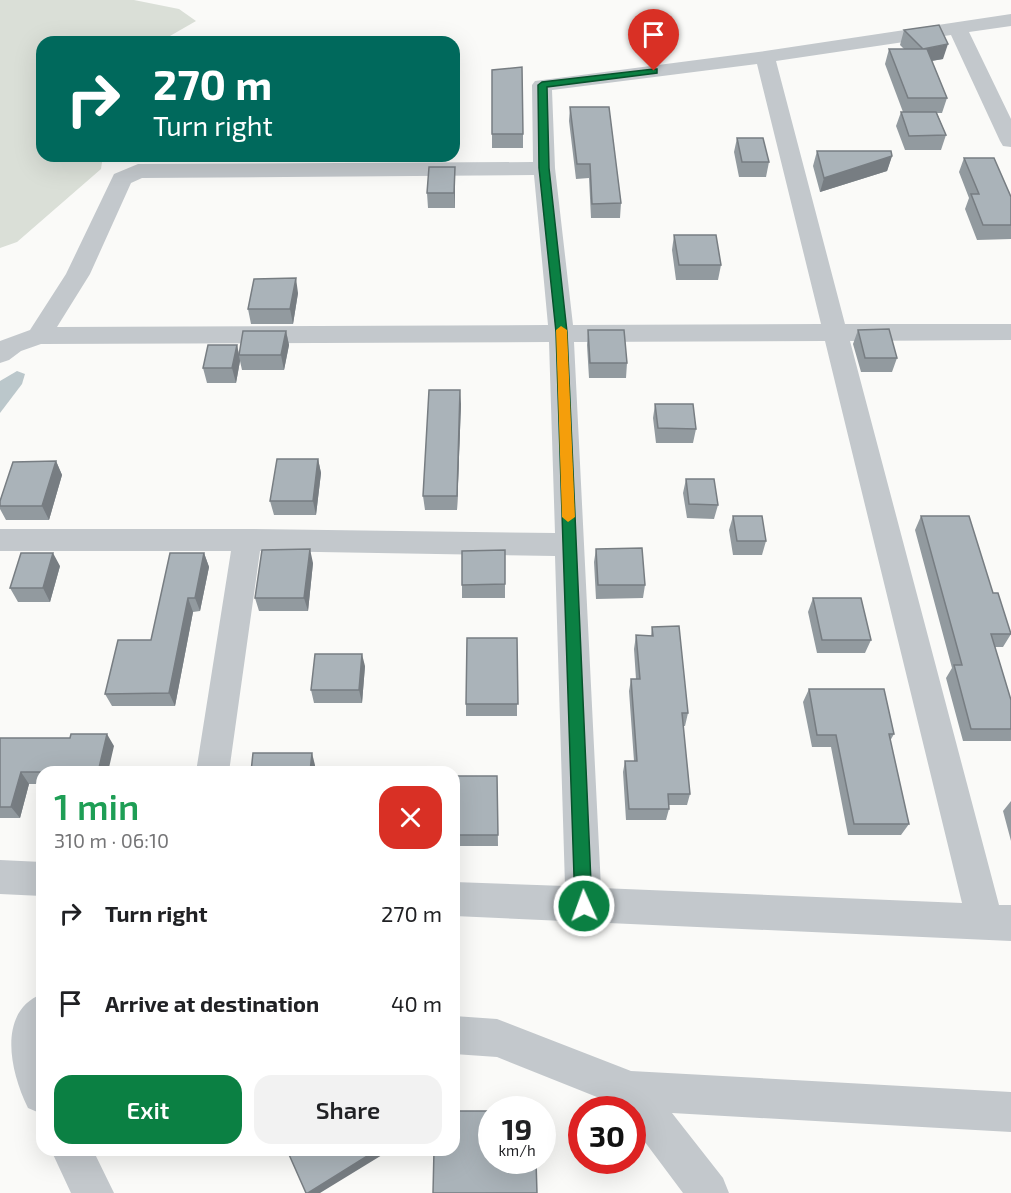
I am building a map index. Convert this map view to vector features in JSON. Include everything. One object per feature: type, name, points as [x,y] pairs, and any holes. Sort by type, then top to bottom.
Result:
[{"type":"street","points":[[584,906],[561,332],[544,168],[542,85],[765,57],[1011,20]]},
{"type":"street","points":[[957,28],[1011,141]]},
{"type":"street","points":[[460,899],[998,922],[835,333],[765,57]]},
{"type":"street","points":[[39,336],[78,274],[122,179],[138,171],[544,168]]},
{"type":"street","points":[[0,354],[12,345],[39,336],[561,332],[1011,332]]},
{"type":"street","points":[[0,540],[247,540],[570,545]]},
{"type":"street","points":[[213,766],[247,540]]},
{"type":"street","points":[[0,877],[36,879]]},
{"type":"street","points":[[36,1014],[29,1016],[16,1031],[18,1048],[36,1082]]},
{"type":"street","points":[[460,1035],[497,1038],[631,1091],[1011,1112]]},
{"type":"street","points":[[631,1091],[708,1193]]},
{"type":"street","points":[[74,1156],[93,1193]]},
{"type":"shaded area","points":[[0,0],[134,0],[179,9],[196,21],[170,36],[36,36],[36,162],[102,162],[101,169],[17,242],[0,248]]},
{"type":"shaded area","points":[[17,371],[25,374],[22,384],[0,413],[0,381]]},
{"type":"building","points":[[939,25],[948,44],[923,49],[904,30]]},
{"type":"building","points":[[889,49],[927,49],[947,98],[908,98]]},
{"type":"building","points":[[522,67],[523,134],[492,134],[492,70]]},
{"type":"building","points":[[570,107],[609,107],[621,203],[592,204],[590,164],[577,164]]},
{"type":"building","points":[[901,112],[936,112],[946,135],[909,136]]},
{"type":"building","points":[[737,138],[763,138],[769,162],[742,162]]},
{"type":"building","points":[[817,151],[891,151],[892,156],[824,178]]},
{"type":"building","points":[[964,158],[994,158],[1011,197],[1011,225],[983,225],[971,194],[979,194]]},
{"type":"building","points":[[429,167],[455,167],[454,193],[427,193]]},
{"type":"building","points":[[674,235],[716,235],[721,265],[679,265]]},
{"type":"building","points":[[296,278],[290,309],[248,309],[254,279]]},
{"type":"building","points":[[889,329],[897,358],[865,358],[858,330]]},
{"type":"building","points":[[588,330],[624,330],[627,363],[590,363]]},
{"type":"building","points":[[243,331],[286,331],[281,355],[239,355]]},
{"type":"building","points":[[208,345],[237,345],[232,368],[203,368]]},
{"type":"building","points":[[429,390],[460,390],[457,496],[423,496]]},
{"type":"building","points":[[655,404],[693,404],[696,429],[658,428]]},
{"type":"building","points":[[277,459],[318,459],[313,501],[270,501]]},
{"type":"building","points":[[56,461],[42,506],[0,506],[13,462]]},
{"type":"building","points":[[686,479],[714,479],[718,505],[689,504]]},
{"type":"building","points":[[733,516],[762,516],[766,541],[737,541]]},
{"type":"building","points":[[921,516],[969,516],[993,593],[998,593],[1011,634],[991,634],[1011,700],[1011,729],[971,729],[954,665],[962,665]]},
{"type":"building","points":[[642,548],[645,585],[598,585],[596,549]]},
{"type":"building","points":[[310,549],[304,598],[255,598],[262,550]]},
{"type":"building","points":[[505,550],[505,584],[462,585],[462,551]]},
{"type":"building","points":[[21,553],[53,553],[43,588],[10,588]]},
{"type":"building","points":[[170,553],[204,553],[195,598],[188,598],[169,693],[105,694],[118,640],[151,640]]},
{"type":"building","points":[[813,598],[861,598],[871,640],[822,640]]},
{"type":"building","points":[[679,626],[688,713],[682,713],[690,794],[668,794],[669,809],[629,809],[625,761],[637,761],[631,679],[640,679],[636,635],[653,636],[652,627]]},
{"type":"building","points":[[467,638],[517,638],[518,704],[466,704]]},
{"type":"building","points":[[315,654],[362,654],[359,690],[311,690]]},
{"type":"building","points":[[809,689],[884,689],[894,734],[889,734],[909,824],[854,824],[836,735],[817,735]]},
{"type":"building","points":[[71,734],[107,734],[99,766],[36,766],[36,772],[21,772],[11,807],[0,807],[0,738],[70,738]]},
{"type":"building","points":[[253,753],[312,753],[311,766],[252,766]]},
{"type":"building","points":[[460,776],[497,776],[498,835],[460,835]]},
{"type":"building","points":[[460,1111],[478,1111],[478,1174],[536,1174],[537,1193],[433,1193],[434,1156],[460,1156]]},
{"type":"building","points":[[290,1156],[367,1156],[308,1193]]},
{"type":"slow traffic","points":[[561,330],[568,517]]},
{"type":"route","points":[[584,906],[561,332],[544,168],[542,85],[654,71]]}]
